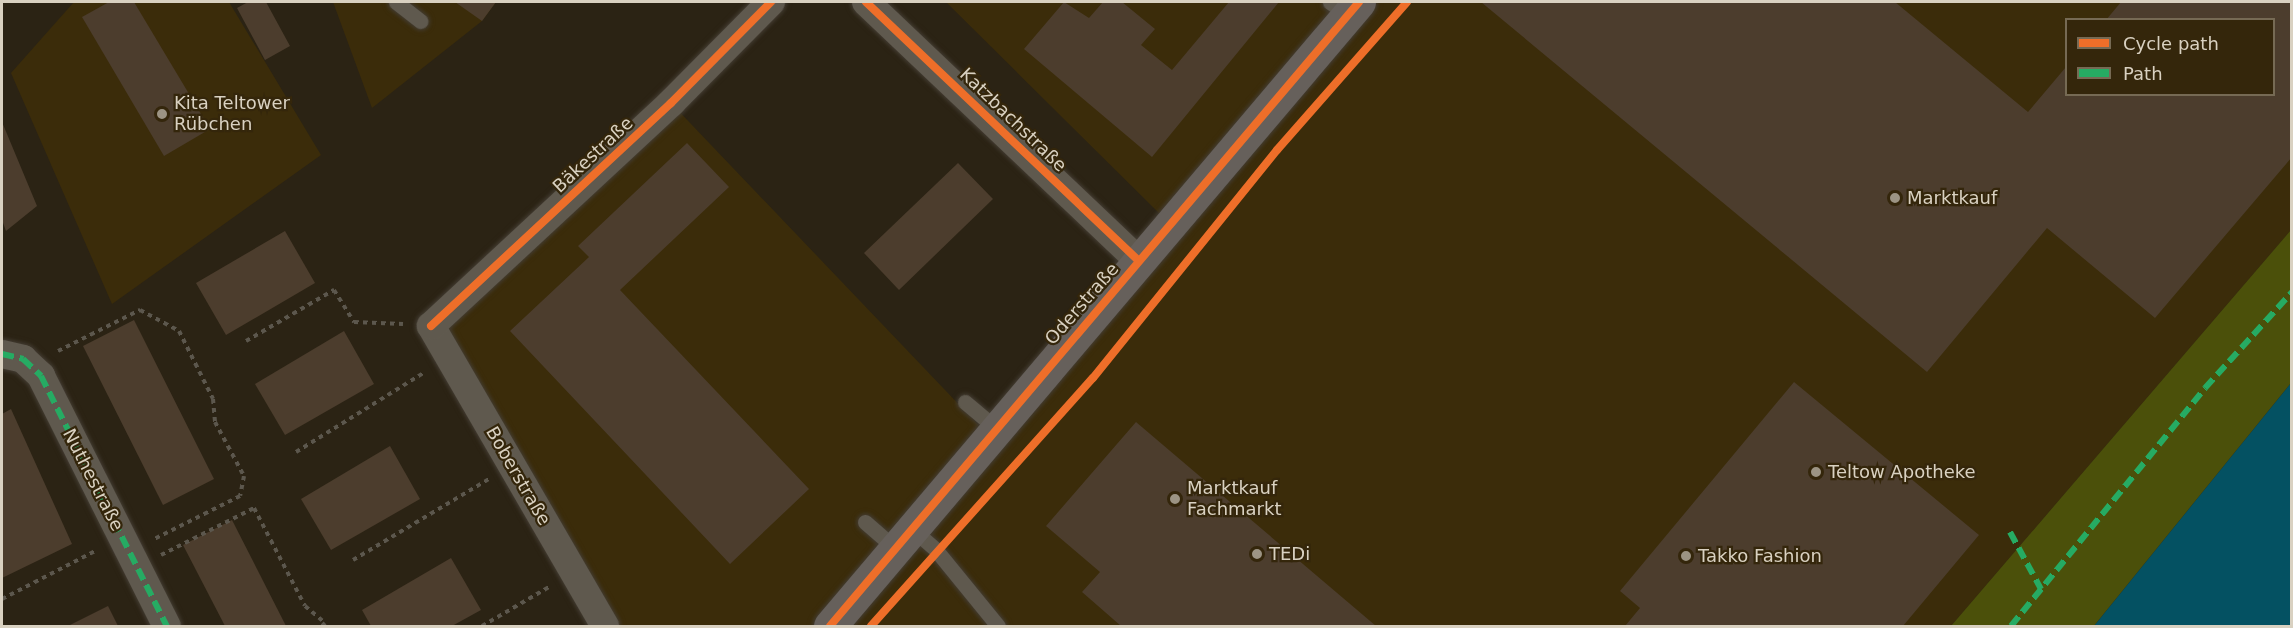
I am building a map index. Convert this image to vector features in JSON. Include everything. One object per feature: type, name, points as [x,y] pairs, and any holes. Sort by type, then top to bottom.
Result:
[{"type":"main road","name":"Oderstraße","points":[[830,627],[995,427],[1139,261],[1346,6]]},
{"type":"street","name":"Bäkestraße","points":[[431,326],[671,103],[771,2]]},
{"type":"street","name":"Katzbachstraße","points":[[866,2],[1139,261]]},
{"type":"street","name":"Boberstraße","points":[[431,326],[605,627]]},
{"type":"street","name":"Nuthestraße","points":[[2,354],[23,359],[41,376],[167,627]]},
{"type":"lane","points":[[396,2],[420,21]]},
{"type":"lane","points":[[965,402],[995,427]]},
{"type":"lane","points":[[865,522],[936,550],[998,627]]},
{"type":"path","points":[[246,341],[334,290],[354,322],[431,326]]},
{"type":"path","points":[[54,353],[140,310],[179,331],[208,389],[215,422],[244,476],[240,496],[149,542]]},
{"type":"path","points":[[296,452],[449,357]]},
{"type":"path","points":[[353,560],[511,465]]},
{"type":"path","points":[[157,557],[200,531],[254,508],[305,606],[325,623],[322,627]]},
{"type":"path","points":[[2,599],[100,549]]},
{"type":"path","points":[[483,627],[574,573]]},
{"type":"shaded area","name":"Kita Teltower Rübchen","points":[[74,2],[229,2],[321,155],[112,304],[11,73]]},
{"type":"shaded area","points":[[333,2],[496,2],[482,21],[372,108]]},
{"type":"shaded area","points":[[946,2],[2291,2],[2291,230],[1951,626],[605,626],[431,326],[671,103],[988,435],[1170,224]]},
{"type":"green space","points":[[2291,230],[2291,383],[2094,626],[1951,626]]},
{"type":"water","points":[[2291,383],[2291,626],[2094,626]]},
{"type":"building","points":[[109,2],[134,2],[210,129],[164,156],[82,17]]},
{"type":"building","points":[[248,2],[266,2],[290,46],[265,60],[237,8]]},
{"type":"building","points":[[455,2],[496,2],[482,21]]},
{"type":"building","points":[[1064,2],[1089,18],[1103,2],[1122,2],[1155,29],[1141,45],[1172,70],[1229,2],[1279,2],[1152,157],[1024,49]]},
{"type":"building","name":"Marktkauf","points":[[1481,2],[1895,2],[2028,112],[2065,68],[2065,96],[2275,96],[2275,18],[2108,18],[2121,2],[2292,2],[2292,157],[2155,318],[2047,228],[1927,372]]},
{"type":"building","points":[[2,122],[37,206],[6,231],[2,220]]},
{"type":"building","points":[[687,143],[729,187],[620,290],[809,489],[730,564],[510,331],[589,257],[578,246]]},
{"type":"building","points":[[958,163],[993,199],[899,290],[864,253]]},
{"type":"building","points":[[285,231],[315,283],[226,335],[196,283]]},
{"type":"building","points":[[134,320],[214,479],[163,505],[83,346]]},
{"type":"building","points":[[344,331],[374,384],[285,435],[255,384]]},
{"type":"building","points":[[1794,382],[1979,535],[1903,626],[1625,626],[1640,608],[1620,591]]},
{"type":"building","points":[[11,409],[72,544],[2,578],[2,414]]},
{"type":"building","points":[[1136,422],[1376,626],[1121,626],[1082,592],[1100,572],[1046,526]]},
{"type":"building","points":[[390,446],[420,499],[331,550],[301,499]]},
{"type":"building","points":[[232,520],[286,626],[225,626],[183,545]]},
{"type":"building","points":[[451,558],[481,610],[452,626],[371,626],[362,610]]},
{"type":"building","points":[[108,606],[118,626],[68,626]]},
{"type":"marked path","points":[[2011,626],[2205,388],[2292,292]]},
{"type":"marked path","points":[[2,354],[23,359],[41,376],[167,626]]},
{"type":"marked path","points":[[2010,532],[2041,589]]},
{"type":"cycle path","points":[[431,326],[671,103],[771,2]]},
{"type":"cycle path","points":[[866,2],[1139,261]]},
{"type":"cycle path","points":[[830,626],[1359,2]]},
{"type":"cycle path","points":[[871,626],[1093,378],[1277,150],[1407,2]]},
{"type":"place","name":"Kita Teltower Rübchen","points":[[162,114]]},
{"type":"place","name":"Marktkauf","points":[[1895,198]]},
{"type":"place","name":"Teltow Apotheke","points":[[1816,472]]},
{"type":"place","name":"Marktkauf Fachmarkt","points":[[1175,499]]},
{"type":"place","name":"TEDi","points":[[1257,554]]},
{"type":"place","name":"Takko Fashion","points":[[1686,556]]}]
